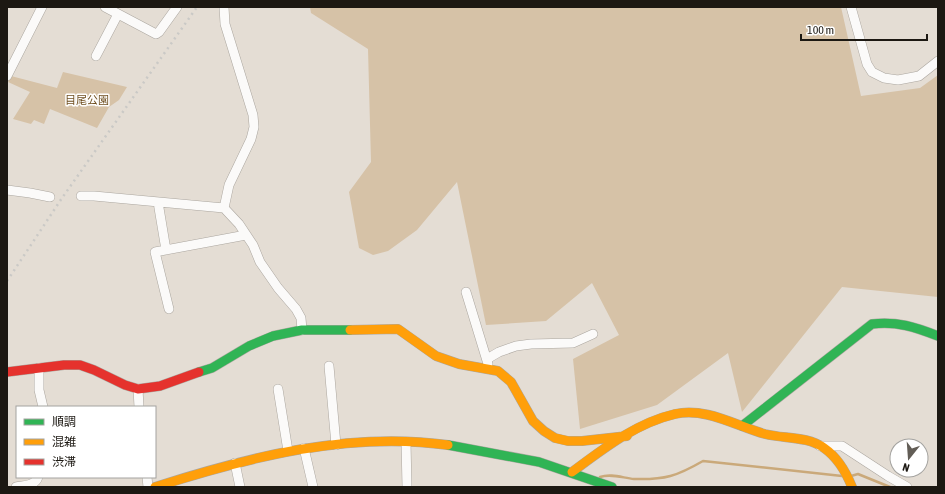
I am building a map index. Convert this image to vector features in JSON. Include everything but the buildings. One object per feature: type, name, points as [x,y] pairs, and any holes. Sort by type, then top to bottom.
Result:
[{"type":"street","points":[[7,76],[42,7]]},
{"type":"street","points":[[105,7],[121,12],[156,34],[177,7]]},
{"type":"street","points":[[224,7],[225,24],[253,115],[254,127],[229,185],[224,208]]},
{"type":"street","points":[[851,7],[867,64],[872,72],[884,78],[898,80],[919,76],[938,61]]},
{"type":"street","points":[[96,56],[121,12]]},
{"type":"street","points":[[7,190],[50,197]]},
{"type":"street","points":[[81,196],[224,208],[239,224],[253,245],[265,269],[278,288],[296,309],[301,318],[302,330]]},
{"type":"street","points":[[158,202],[166,250]]},
{"type":"street","points":[[169,309],[155,252],[246,235]]},
{"type":"street","points":[[466,292],[490,369]]},
{"type":"street","points":[[742,426],[872,324],[899,322],[938,336]]},
{"type":"street","points":[[7,372],[64,365],[80,365],[125,385],[138,389],[160,386],[212,368],[249,346],[266,338],[302,330],[398,329],[405,332],[437,357],[448,361],[498,371],[510,380],[529,416],[539,428],[551,436],[575,442],[627,436]]},
{"type":"street","points":[[487,359],[499,352],[516,346],[531,344],[573,343],[593,334]]},
{"type":"street","points":[[329,366],[336,445]]},
{"type":"street","points":[[39,368],[39,390],[43,406]]},
{"type":"street","points":[[138,389],[139,406]]},
{"type":"street","points":[[278,389],[288,451]]},
{"type":"street","points":[[572,472],[650,422],[678,414],[695,413],[722,419],[766,434],[808,440],[820,446],[836,460],[852,487]]},
{"type":"street","points":[[406,442],[407,487]]},
{"type":"street","points":[[155,487],[235,463],[304,448],[406,442],[428,443],[468,449],[545,464],[612,487]]},
{"type":"street","points":[[820,446],[842,446],[907,487]]},
{"type":"street","points":[[304,448],[313,487]]},
{"type":"street","points":[[235,463],[240,487]]},
{"type":"street","points":[[16,487],[34,483],[38,478]]},
{"type":"green space","points":[[310,7],[841,7],[861,96],[920,88],[938,75],[938,297],[842,287],[742,412],[728,353],[657,405],[580,429],[573,359],[619,335],[592,283],[546,321],[486,325],[457,182],[417,230],[388,251],[373,255],[359,248],[349,192],[371,162],[368,49],[311,13]]},
{"type":"green space","name":"目尾公園","points":[[63,72],[127,87],[119,100],[109,107],[97,128],[50,109],[44,124],[34,120],[31,124],[13,119],[30,92],[8,82],[11,76],[57,88]]},
{"type":"waterway","points":[[600,477],[613,476],[634,479],[663,478],[678,474],[703,461],[842,476]]},
{"type":"waterway","points":[[851,476],[858,474],[890,487]]},
{"type":"railway","points":[[7,281],[62,198],[197,7]]},
{"type":"traffic: fast","points":[[742,426],[872,324],[898,324],[938,336]]},
{"type":"traffic: fast","points":[[199,372],[212,368],[249,346],[273,336],[302,330],[350,330]]},
{"type":"traffic: fast","points":[[448,445],[539,462],[612,487]]},
{"type":"traffic: slow","points":[[350,330],[398,329],[436,356],[459,364],[498,371],[511,382],[533,421],[555,438],[568,441],[582,441],[627,436]]},
{"type":"traffic: slow","points":[[572,472],[596,454],[633,430],[661,418],[675,414],[698,413],[721,418],[765,434],[810,441],[817,444],[824,448],[837,460],[844,470],[852,487]]},
{"type":"traffic: slow","points":[[155,487],[263,457],[337,444],[374,441],[448,445]]},
{"type":"traffic: jam","points":[[7,372],[64,365],[80,365],[125,385],[138,389],[160,386],[199,372]]}]
